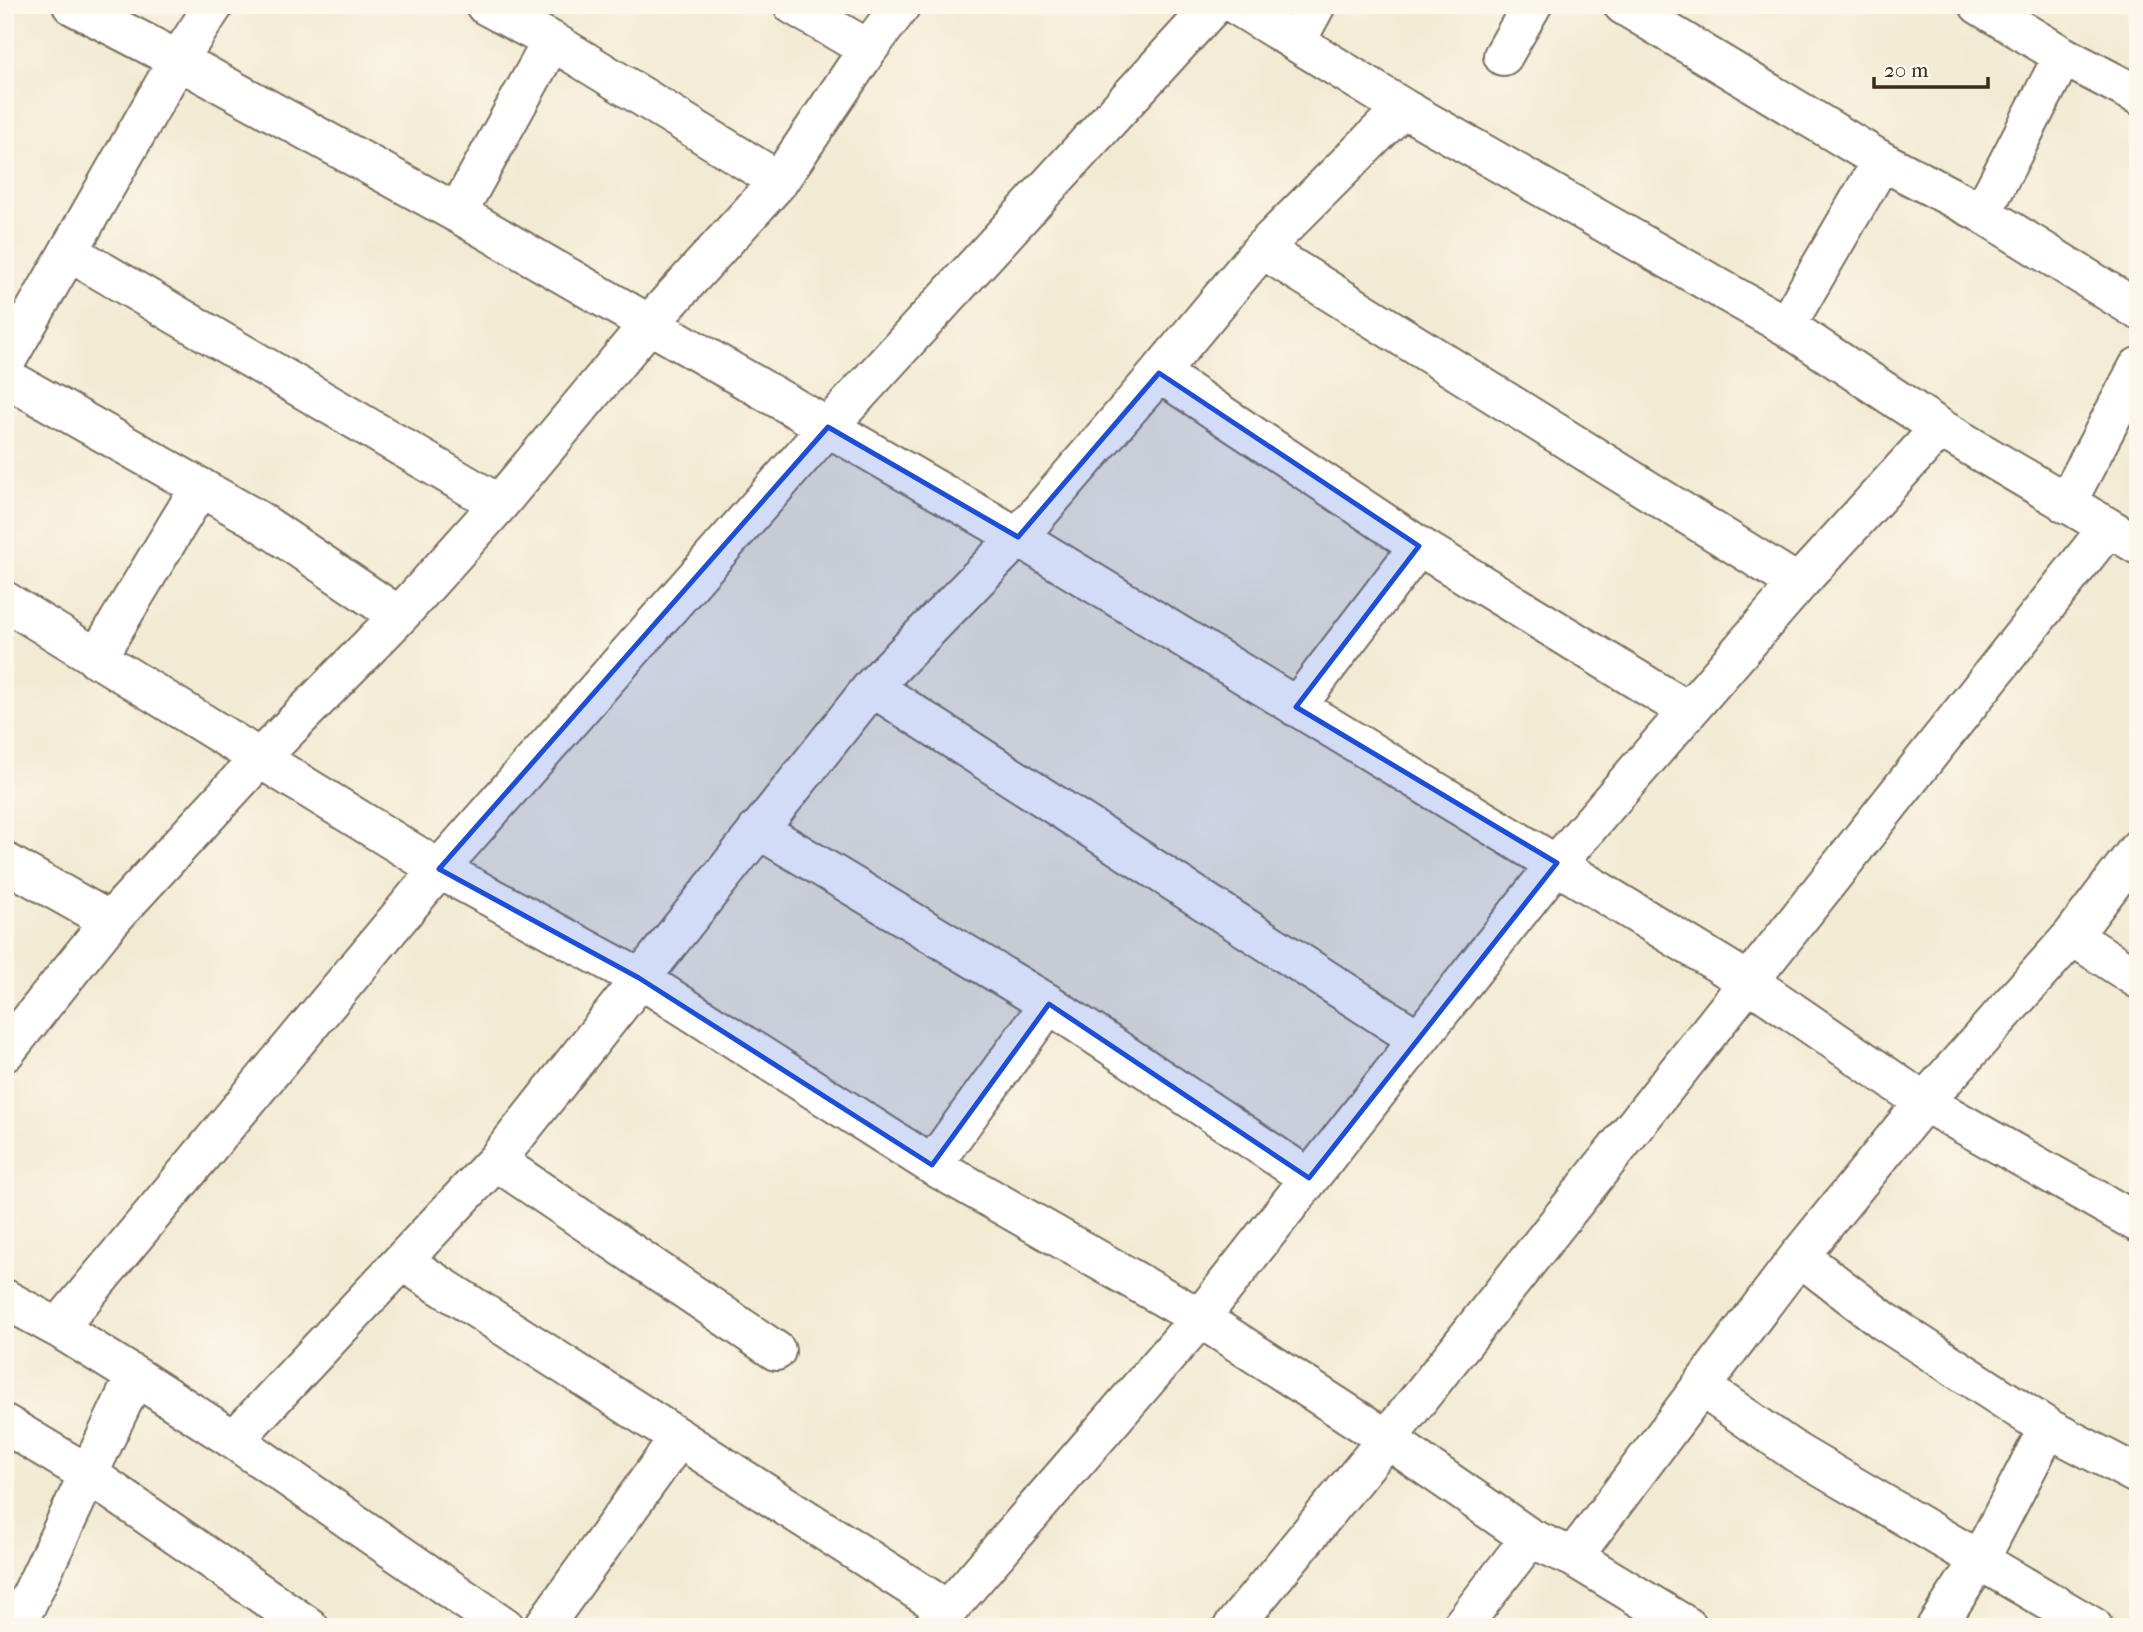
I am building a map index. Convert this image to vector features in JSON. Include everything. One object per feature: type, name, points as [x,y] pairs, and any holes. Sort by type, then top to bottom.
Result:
[{"type":"street","points":[[72,5],[457,213],[1018,537],[1749,982],[1924,1102],[2138,1223]]},
{"type":"street","points":[[5,363],[178,60],[214,5]]},
{"type":"street","points":[[485,5],[552,41],[779,181]]},
{"type":"street","points":[[793,5],[868,49]]},
{"type":"street","points":[[5,1051],[110,921],[260,758],[399,617],[499,504],[648,325],[779,181],[901,5]]},
{"type":"street","points":[[58,1328],[439,869],[828,427],[1214,5]]},
{"type":"street","points":[[1233,1627],[1387,1439],[1749,982],[2122,537],[1940,428],[1786,326],[1403,108],[1236,5]]},
{"type":"street","points":[[1296,42],[1316,5]]},
{"type":"street","points":[[1503,56],[1532,5]]},
{"type":"street","points":[[1623,5],[1882,161],[1982,213],[2138,310]]},
{"type":"street","points":[[1979,5],[2063,56],[2138,94]]},
{"type":"street","points":[[457,213],[552,41]]},
{"type":"street","points":[[1982,213],[2063,56]]},
{"type":"street","points":[[234,1440],[496,1161],[872,687],[1018,537],[1262,249],[1403,108]]},
{"type":"street","points":[[1786,326],[1882,161]]},
{"type":"street","points":[[1262,249],[1798,584]]},
{"type":"street","points":[[69,252],[499,504]]},
{"type":"street","points":[[2066,504],[2138,367]]},
{"type":"street","points":[[1159,373],[1419,546],[1688,711]]},
{"type":"street","points":[[5,377],[256,519],[399,617]]},
{"type":"street","points":[[402,1261],[678,1438],[940,1618],[1200,1318],[1557,863],[1798,584],[1940,428]]},
{"type":"street","points":[[96,659],[200,487]]},
{"type":"street","points":[[1296,707],[1419,546]]},
{"type":"street","points":[[5,601],[439,869],[639,978],[932,1165],[1200,1318],[1387,1439],[1530,1538],[1573,1557],[1688,1627]]},
{"type":"street","points":[[872,687],[1418,1039]]},
{"type":"street","points":[[758,829],[1049,1004],[1310,1178]]},
{"type":"street","points":[[1573,1557],[1799,1256],[1924,1102],[2071,936],[2138,849]]},
{"type":"street","points":[[5,862],[110,921]]},
{"type":"street","points":[[2071,936],[2138,979]]},
{"type":"street","points":[[932,1165],[1049,1004]]},
{"type":"street","points":[[496,1161],[776,1351]]},
{"type":"street","points":[[1799,1256],[1884,1321],[2048,1428],[2138,1475]]},
{"type":"street","points":[[5,1299],[58,1328],[234,1440],[505,1627]]},
{"type":"street","points":[[16,1627],[135,1376]]},
{"type":"street","points":[[1701,1387],[1797,1453],[2093,1627]]},
{"type":"street","points":[[5,1424],[88,1474],[309,1627]]},
{"type":"street","points":[[1936,1627],[1979,1561],[2048,1428]]},
{"type":"street","points":[[543,1627],[678,1438]]},
{"type":"street","points":[[1461,1627],[1530,1538]]},
{"type":"highlighted area","points":[[1159,373],[1419,546],[1296,707],[1557,863],[1309,1178],[1049,1004],[932,1165],[639,978],[439,869],[828,427],[1018,537]]}]
